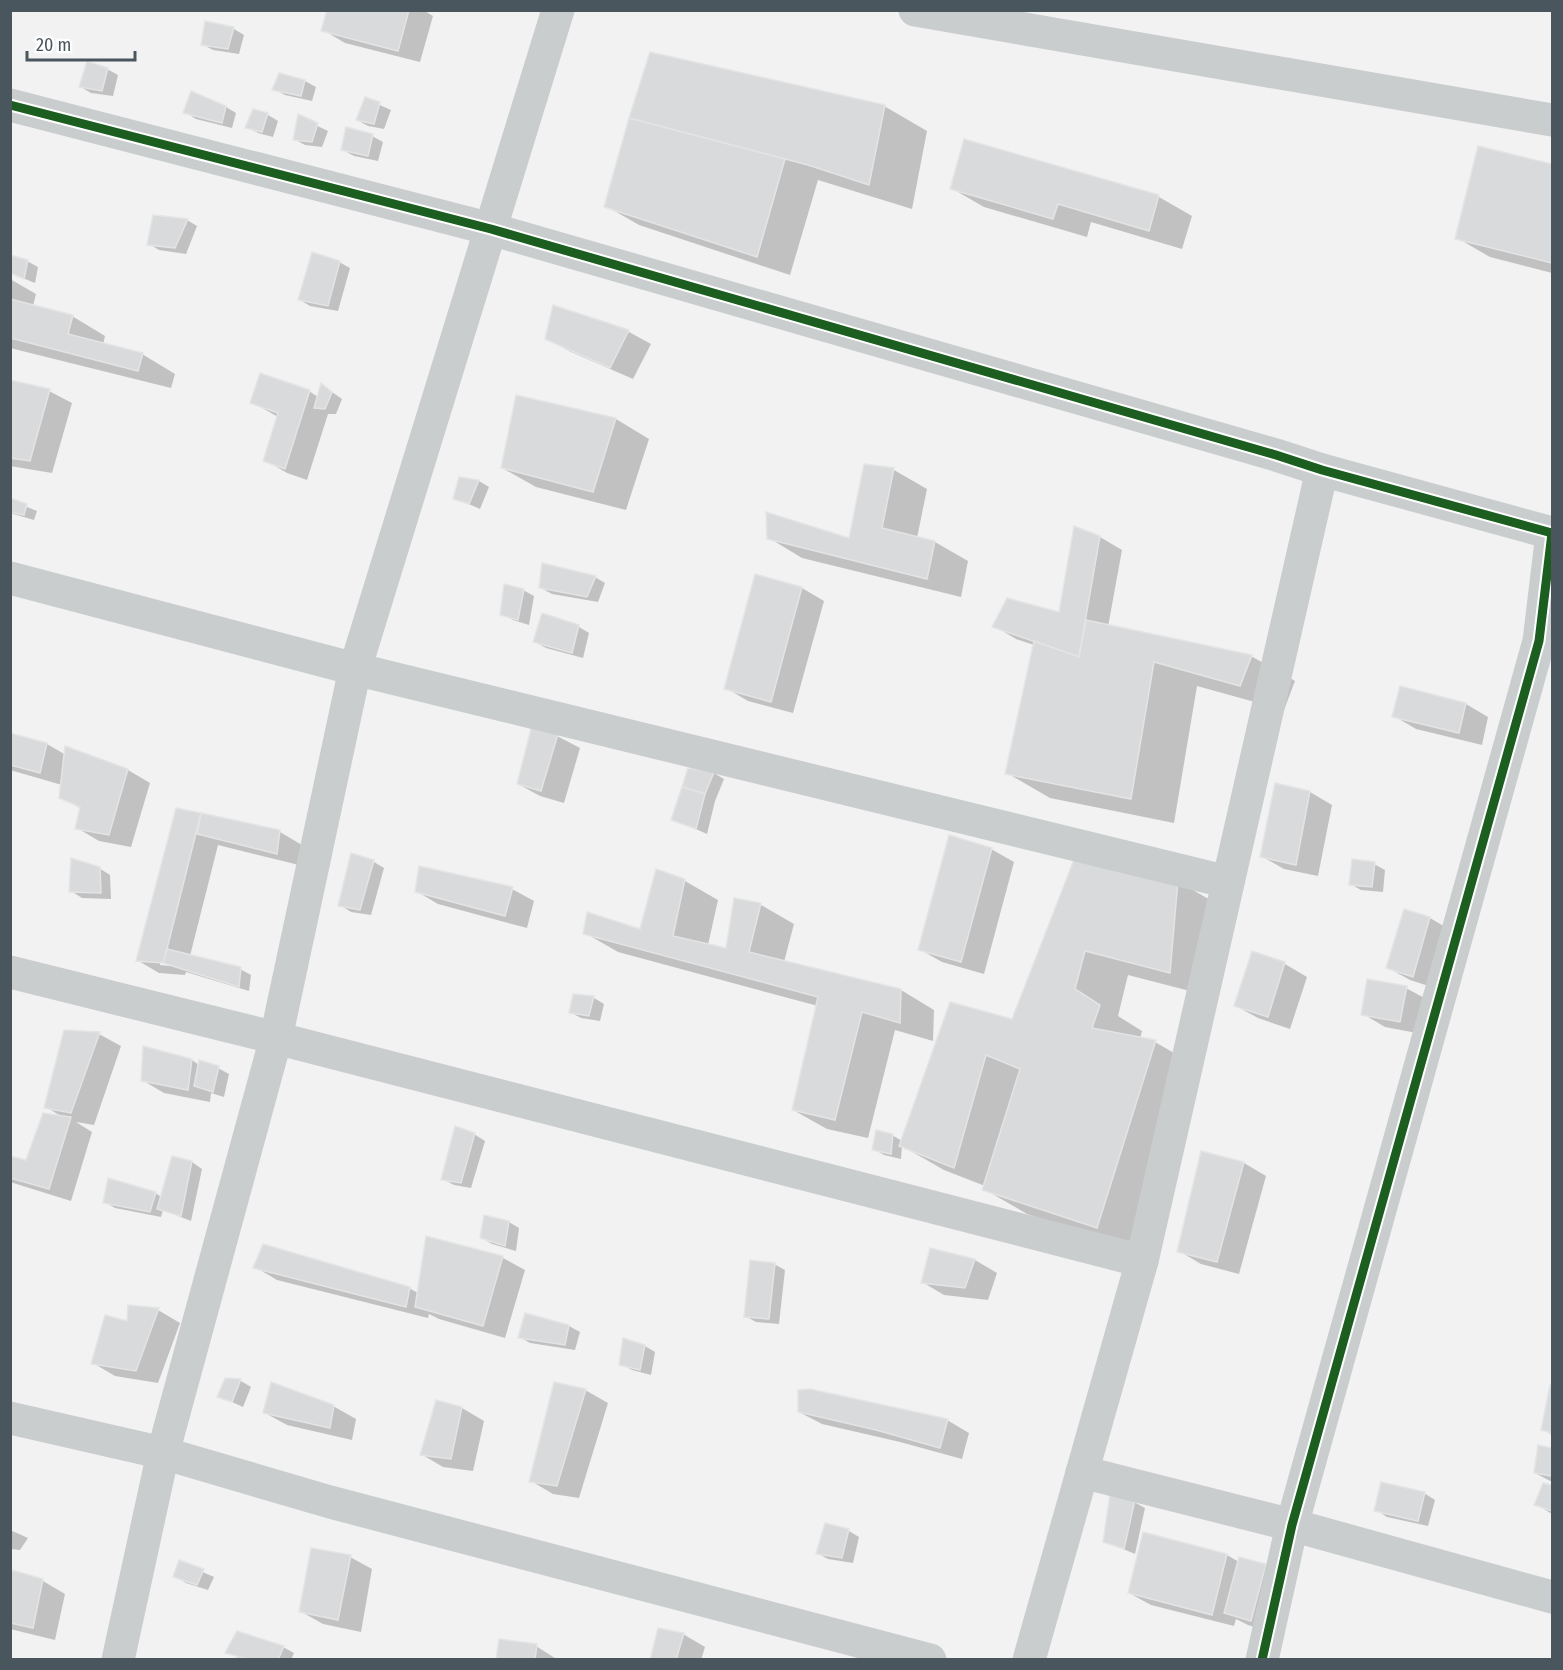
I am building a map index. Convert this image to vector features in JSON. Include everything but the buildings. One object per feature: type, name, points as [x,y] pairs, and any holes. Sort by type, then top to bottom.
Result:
[{"type":"street","points":[[118,1659],[163,1453],[276,1038],[355,669],[558,10]]},
{"type":"street","points":[[915,10],[1552,120]]},
{"type":"street","points":[[10,105],[492,229],[1276,454],[1322,470],[1552,533],[1539,641],[1292,1525],[1262,1659]]},
{"type":"street","points":[[1029,1659],[1142,1261],[1322,470]]},
{"type":"street","points":[[10,578],[355,669],[1228,882]]},
{"type":"street","points":[[10,972],[276,1038],[1142,1261]]},
{"type":"street","points":[[10,1418],[163,1453],[330,1502],[930,1659]]},
{"type":"street","points":[[1082,1472],[1292,1525],[1552,1597]]},
{"type":"cycle path","points":[[10,105],[491,229],[1322,470],[1552,533],[1539,641],[1292,1525],[1262,1660]]}]
